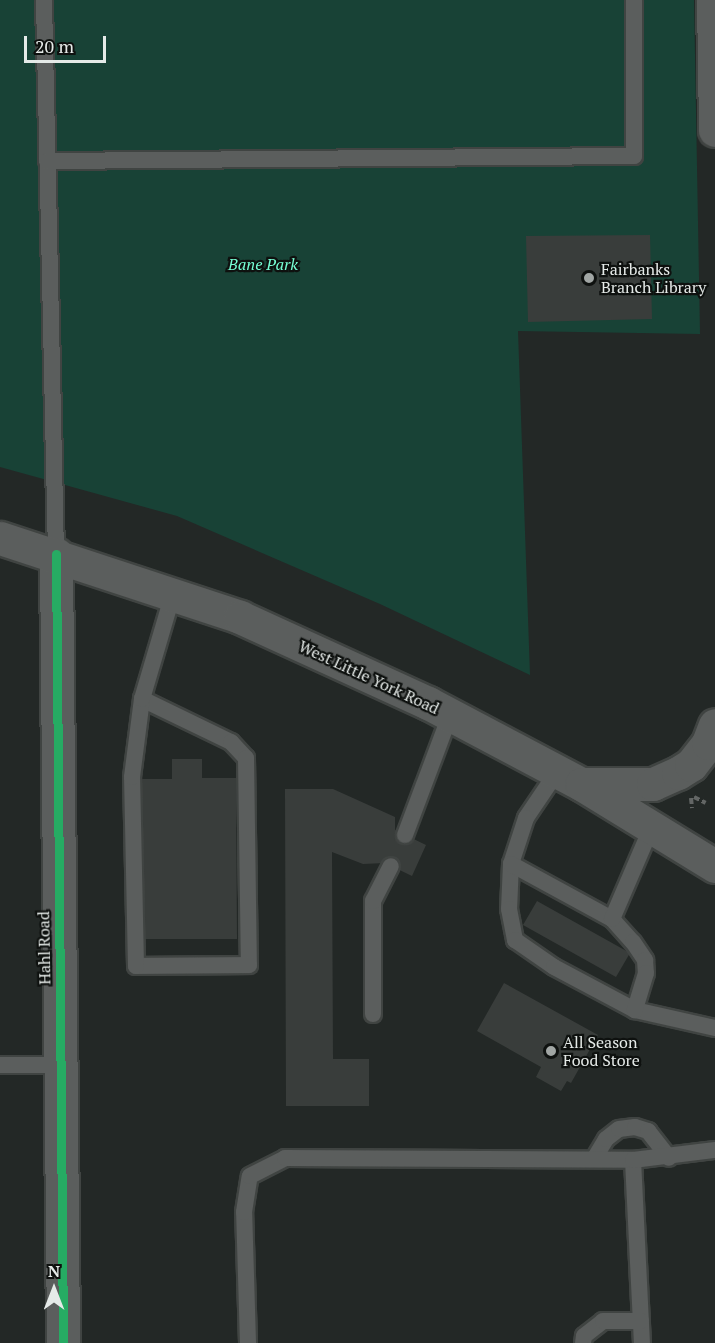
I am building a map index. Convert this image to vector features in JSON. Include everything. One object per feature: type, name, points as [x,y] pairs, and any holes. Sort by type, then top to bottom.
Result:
[{"type":"main road","points":[[713,0],[715,130]]},
{"type":"main road","name":"West Little York Road","points":[[0,538],[56,554],[240,617],[450,715],[569,778],[715,866]]},
{"type":"main road","name":"Hahl Road","points":[[56,554],[63,1343]]},
{"type":"main road","points":[[569,778],[653,784],[691,765],[708,744],[715,725]]},
{"type":"lane","points":[[44,0],[56,554]]},
{"type":"lane","points":[[47,161],[634,156],[634,0]]},
{"type":"lane","points":[[142,699],[231,742],[246,758],[249,965],[136,966],[132,777],[142,699],[173,594]]},
{"type":"lane","points":[[405,835],[450,715]]},
{"type":"lane","points":[[569,778],[526,818],[512,864],[509,909],[515,940],[555,967],[635,1010],[715,1028]]},
{"type":"lane","points":[[612,919],[652,826]]},
{"type":"lane","points":[[512,864],[612,919],[645,960],[635,1010]]},
{"type":"lane","points":[[373,1014],[373,901],[391,866]]},
{"type":"lane","points":[[0,1065],[60,1065]]},
{"type":"lane","points":[[594,1160],[606,1139],[619,1129],[635,1127],[648,1131],[669,1158]]},
{"type":"lane","points":[[248,1343],[244,1212],[250,1176],[285,1158],[633,1160],[669,1158],[715,1150]]},
{"type":"lane","points":[[633,1160],[642,1343]]},
{"type":"lane","points":[[584,1343],[584,1336],[603,1321],[641,1321]]},
{"type":"path","points":[[691,795],[706,803]]},
{"type":"green space","name":"Bane Park","points":[[0,0],[694,0],[700,334],[518,331],[530,675],[380,604],[177,516],[0,467]]},
{"type":"building","name":"Fairbanks Branch Library","points":[[650,235],[652,319],[528,322],[526,236]]},
{"type":"building","points":[[172,759],[202,759],[202,778],[236,778],[237,939],[142,939],[141,779],[172,779]]},
{"type":"building","points":[[285,789],[333,789],[395,817],[395,830],[426,845],[412,876],[385,863],[363,864],[332,852],[333,1059],[369,1059],[369,1106],[286,1106]]},
{"type":"building","points":[[537,901],[630,953],[616,977],[523,925]]},
{"type":"building","name":"All Season Food Store","points":[[504,983],[598,1035],[571,1083],[567,1081],[561,1091],[536,1077],[541,1067],[477,1031]]},
{"type":"cycle path","points":[[56,554],[63,1343]]},
{"type":"place","name":"Fairbanks Branch Library","points":[[589,278]]},
{"type":"place","name":"All Season Food Store","points":[[551,1051]]}]
